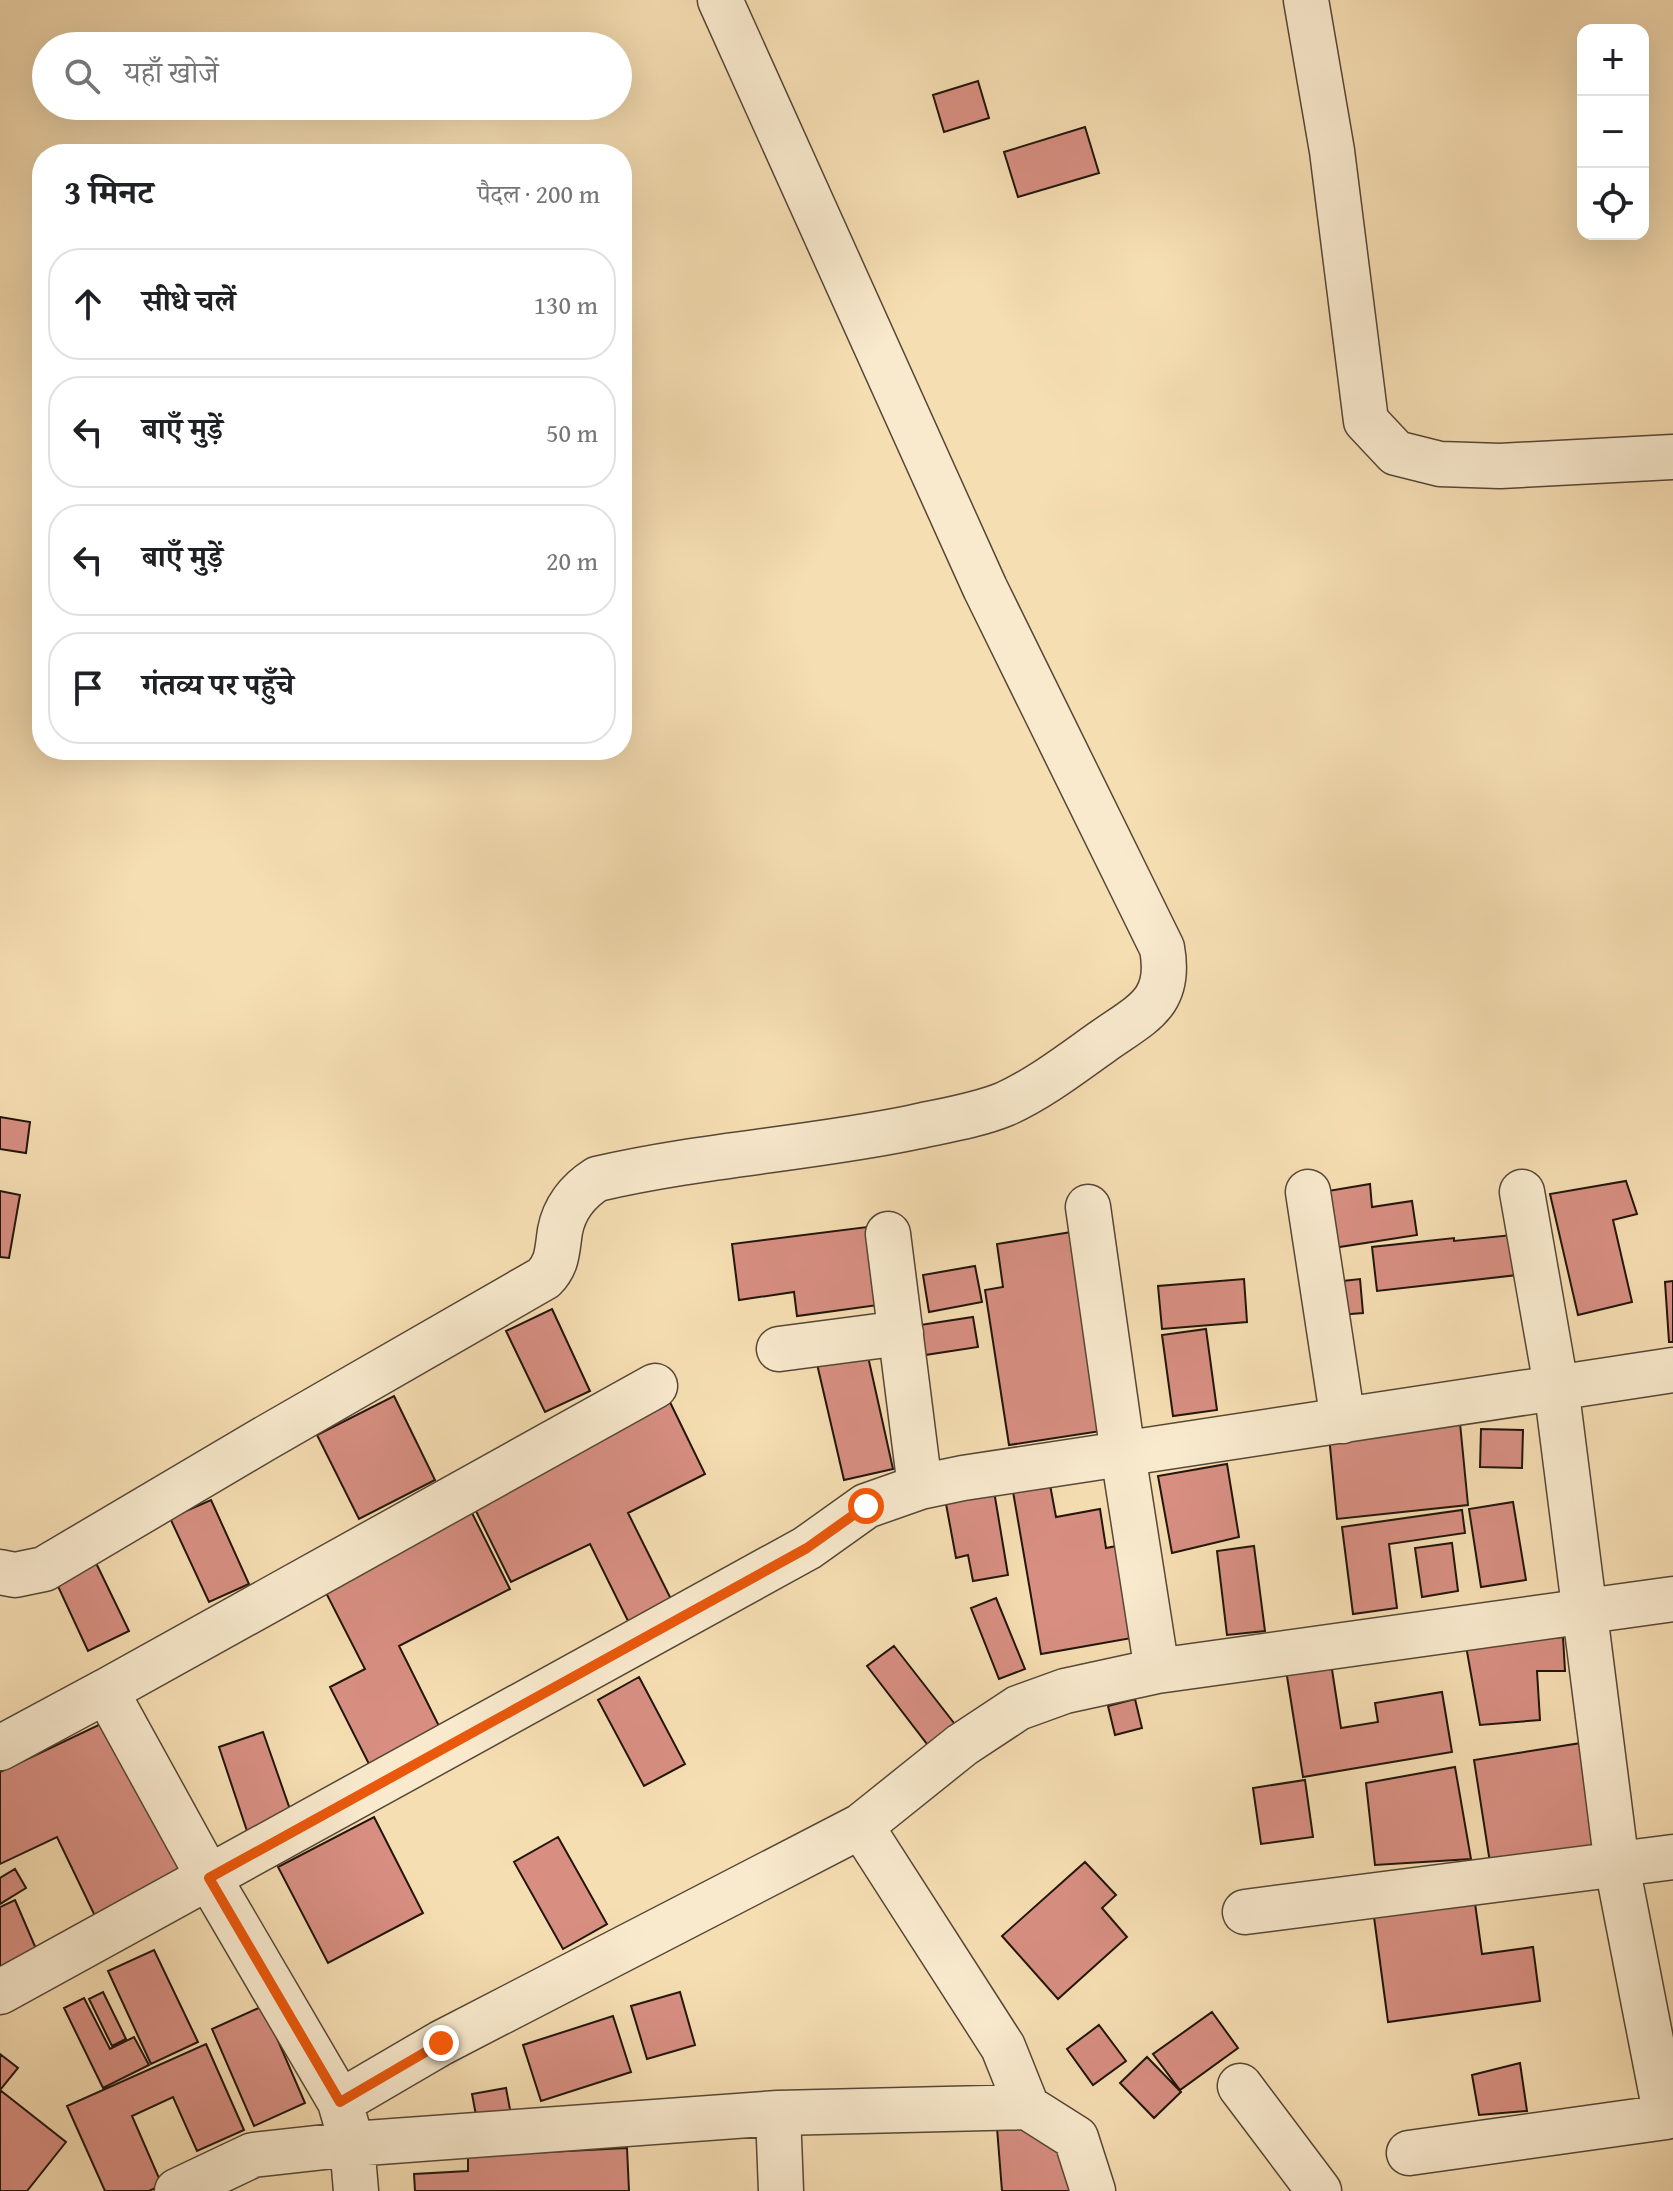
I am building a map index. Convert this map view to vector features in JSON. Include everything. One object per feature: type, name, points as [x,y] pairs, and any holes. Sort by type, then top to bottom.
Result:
[{"type":"street","points":[[0,1572],[15,1575],[44,1569],[544,1278],[553,1269],[566,1214],[584,1187],[597,1179],[883,1133],[1001,1106],[1049,1079],[1138,1016],[1156,1000],[1164,984],[1166,966],[1158,937],[985,588],[720,0]]},
{"type":"street","points":[[1306,0],[1332,151],[1366,421],[1396,453],[1440,464],[1500,466],[1673,457]]},
{"type":"street","points":[[1308,1192],[1343,1421]]},
{"type":"street","points":[[1409,2153],[1669,2117],[1617,1866],[1556,1386],[1522,1192]]},
{"type":"street","points":[[1088,1207],[1157,1671]]},
{"type":"street","points":[[888,1234],[920,1487]]},
{"type":"street","points":[[779,1349],[901,1333]]},
{"type":"street","points":[[0,1992],[807,1548],[866,1506],[920,1487],[1673,1370]]},
{"type":"street","points":[[0,1748],[655,1386]]},
{"type":"street","points":[[340,2102],[441,2043],[861,1826],[962,1745],[1018,1708],[1065,1691],[1157,1671],[1673,1599]]},
{"type":"street","points":[[106,1691],[209,1878],[340,2102],[352,2144],[356,2191]]},
{"type":"street","points":[[861,1826],[1003,2047],[1027,2107]]},
{"type":"street","points":[[1245,1912],[1673,1857]]},
{"type":"street","points":[[1240,2086],[1319,2191]]},
{"type":"street","points":[[177,2191],[253,2155],[352,2144],[778,2113],[1027,2107],[1076,2138],[1093,2191]]},
{"type":"street","points":[[778,2113],[781,2191]]},
{"type":"building","points":[[978,81],[989,118],[944,132],[933,95]]},
{"type":"building","points":[[1085,127],[1099,173],[1018,197],[1004,152]]},
{"type":"building","points":[[0,1117],[30,1122],[26,1153],[0,1149]]},
{"type":"building","points":[[1626,1181],[1637,1214],[1613,1220],[1632,1302],[1578,1315],[1550,1194]]},
{"type":"building","points":[[1370,1184],[1372,1207],[1412,1201],[1417,1235],[1333,1248],[1328,1191]]},
{"type":"building","points":[[0,1191],[20,1195],[9,1258],[0,1257]]},
{"type":"building","points":[[883,1225],[893,1303],[797,1316],[794,1292],[739,1300],[732,1244]]},
{"type":"building","points":[[1084,1230],[1114,1429],[1009,1445],[985,1290],[1003,1287],[997,1244]]},
{"type":"building","points":[[1512,1235],[1517,1275],[1377,1291],[1372,1247]]},
{"type":"building","points":[[975,1266],[982,1302],[929,1312],[923,1275]]},
{"type":"building","points":[[1244,1279],[1247,1322],[1162,1329],[1158,1286]]},
{"type":"building","points":[[1360,1279],[1363,1313],[1338,1315],[1334,1282]]},
{"type":"building","points":[[1673,1281],[1673,1342],[1669,1342],[1665,1282]]},
{"type":"building","points":[[552,1309],[590,1391],[545,1412],[506,1331]]},
{"type":"building","points":[[973,1317],[978,1347],[925,1355],[920,1325]]},
{"type":"building","points":[[1206,1329],[1217,1410],[1173,1416],[1162,1335]]},
{"type":"building","points":[[867,1352],[893,1469],[844,1480],[817,1364]]},
{"type":"building","points":[[394,1396],[435,1480],[359,1519],[317,1435]]},
{"type":"building","points":[[667,1396],[705,1474],[628,1513],[672,1601],[629,1623],[590,1544],[511,1582],[468,1495]]},
{"type":"building","points":[[1460,1423],[1468,1505],[1337,1519],[1329,1436]]},
{"type":"building","points":[[1481,1429],[1523,1430],[1522,1468],[1480,1467]]},
{"type":"building","points":[[1227,1464],[1239,1537],[1172,1553],[1158,1476]]},
{"type":"building","points":[[1048,1474],[1056,1517],[1100,1509],[1106,1548],[1127,1544],[1143,1636],[1041,1654],[1011,1480]]},
{"type":"building","points":[[993,1485],[1008,1575],[973,1581],[968,1555],[956,1558],[944,1493]]},
{"type":"building","points":[[211,1500],[249,1584],[209,1602],[170,1518]]},
{"type":"building","points":[[1513,1502],[1526,1580],[1481,1587],[1469,1509]]},
{"type":"building","points":[[470,1509],[510,1589],[399,1646],[442,1732],[371,1768],[330,1687],[365,1669],[322,1585]]},
{"type":"building","points":[[1462,1510],[1465,1533],[1389,1544],[1397,1608],[1353,1614],[1342,1527]]},
{"type":"building","points":[[1452,1543],[1458,1591],[1422,1597],[1415,1548]]},
{"type":"building","points":[[1254,1546],[1265,1631],[1227,1635],[1217,1551]]},
{"type":"building","points":[[96,1563],[129,1631],[88,1651],[56,1582]]},
{"type":"building","points":[[996,1598],[1025,1669],[999,1679],[971,1608]]},
{"type":"building","points":[[1563,1637],[1565,1671],[1537,1671],[1540,1720],[1480,1725],[1466,1646]]},
{"type":"building","points":[[894,1646],[961,1732],[934,1753],[867,1666]]},
{"type":"building","points":[[1331,1663],[1341,1728],[1378,1722],[1375,1703],[1442,1692],[1452,1752],[1303,1777],[1286,1670]]},
{"type":"building","points":[[639,1677],[685,1764],[644,1786],[598,1700]]},
{"type":"building","points":[[1135,1699],[1142,1728],[1115,1735],[1108,1706]]},
{"type":"building","points":[[109,1720],[182,1874],[95,1916],[57,1837],[0,1864],[0,1772]]},
{"type":"building","points":[[263,1732],[293,1818],[248,1834],[219,1747]]},
{"type":"building","points":[[1581,1743],[1598,1852],[1491,1869],[1474,1760]]},
{"type":"building","points":[[1455,1767],[1471,1859],[1375,1865],[1366,1783]]},
{"type":"building","points":[[1305,1780],[1313,1837],[1261,1844],[1253,1788]]},
{"type":"building","points":[[374,1817],[423,1913],[328,1963],[278,1867]]},
{"type":"building","points":[[558,1837],[607,1924],[563,1949],[514,1862]]},
{"type":"building","points":[[1085,1862],[1116,1895],[1102,1908],[1127,1937],[1058,1999],[1002,1936]]},
{"type":"building","points":[[15,1869],[26,1888],[0,1904],[0,1878]]},
{"type":"building","points":[[15,1900],[37,1951],[0,1967],[0,1907]]},
{"type":"building","points":[[1475,1903],[1482,1954],[1533,1947],[1540,2001],[1388,2022],[1374,1917]]},
{"type":"building","points":[[154,1950],[198,2042],[151,2064],[108,1971]]},
{"type":"building","points":[[103,1992],[126,2039],[112,2046],[89,1999]]},
{"type":"building","points":[[680,1992],[695,2045],[647,2059],[631,2006]]},
{"type":"building","points":[[84,1998],[110,2049],[134,2037],[149,2065],[103,2088],[64,2008]]},
{"type":"building","points":[[263,2006],[305,2103],[254,2126],[212,2029]]},
{"type":"building","points":[[1212,2012],[1238,2048],[1180,2090],[1153,2054]]},
{"type":"building","points":[[613,2016],[631,2072],[541,2101],[523,2045]]},
{"type":"building","points":[[1099,2025],[1126,2061],[1093,2085],[1067,2049]]},
{"type":"building","points":[[206,2044],[244,2130],[197,2151],[173,2097],[132,2116],[162,2185],[149,2191],[105,2191],[67,2106]]},
{"type":"building","points":[[0,2054],[18,2068],[0,2090]]},
{"type":"building","points":[[1147,2057],[1181,2092],[1154,2118],[1120,2083]]},
{"type":"building","points":[[1520,2063],[1527,2111],[1479,2115],[1472,2075]]},
{"type":"building","points":[[506,2088],[512,2120],[478,2126],[472,2094]]},
{"type":"building","points":[[0,2090],[66,2142],[27,2191],[0,2191]]},
{"type":"building","points":[[1046,2124],[1078,2191],[1002,2191],[997,2128]]},
{"type":"building","points":[[627,2148],[629,2191],[415,2191],[414,2174],[468,2171],[468,2156]]},
{"type":"route","points":[[441,2043],[340,2102],[209,1878],[807,1548],[866,1506]]}]
